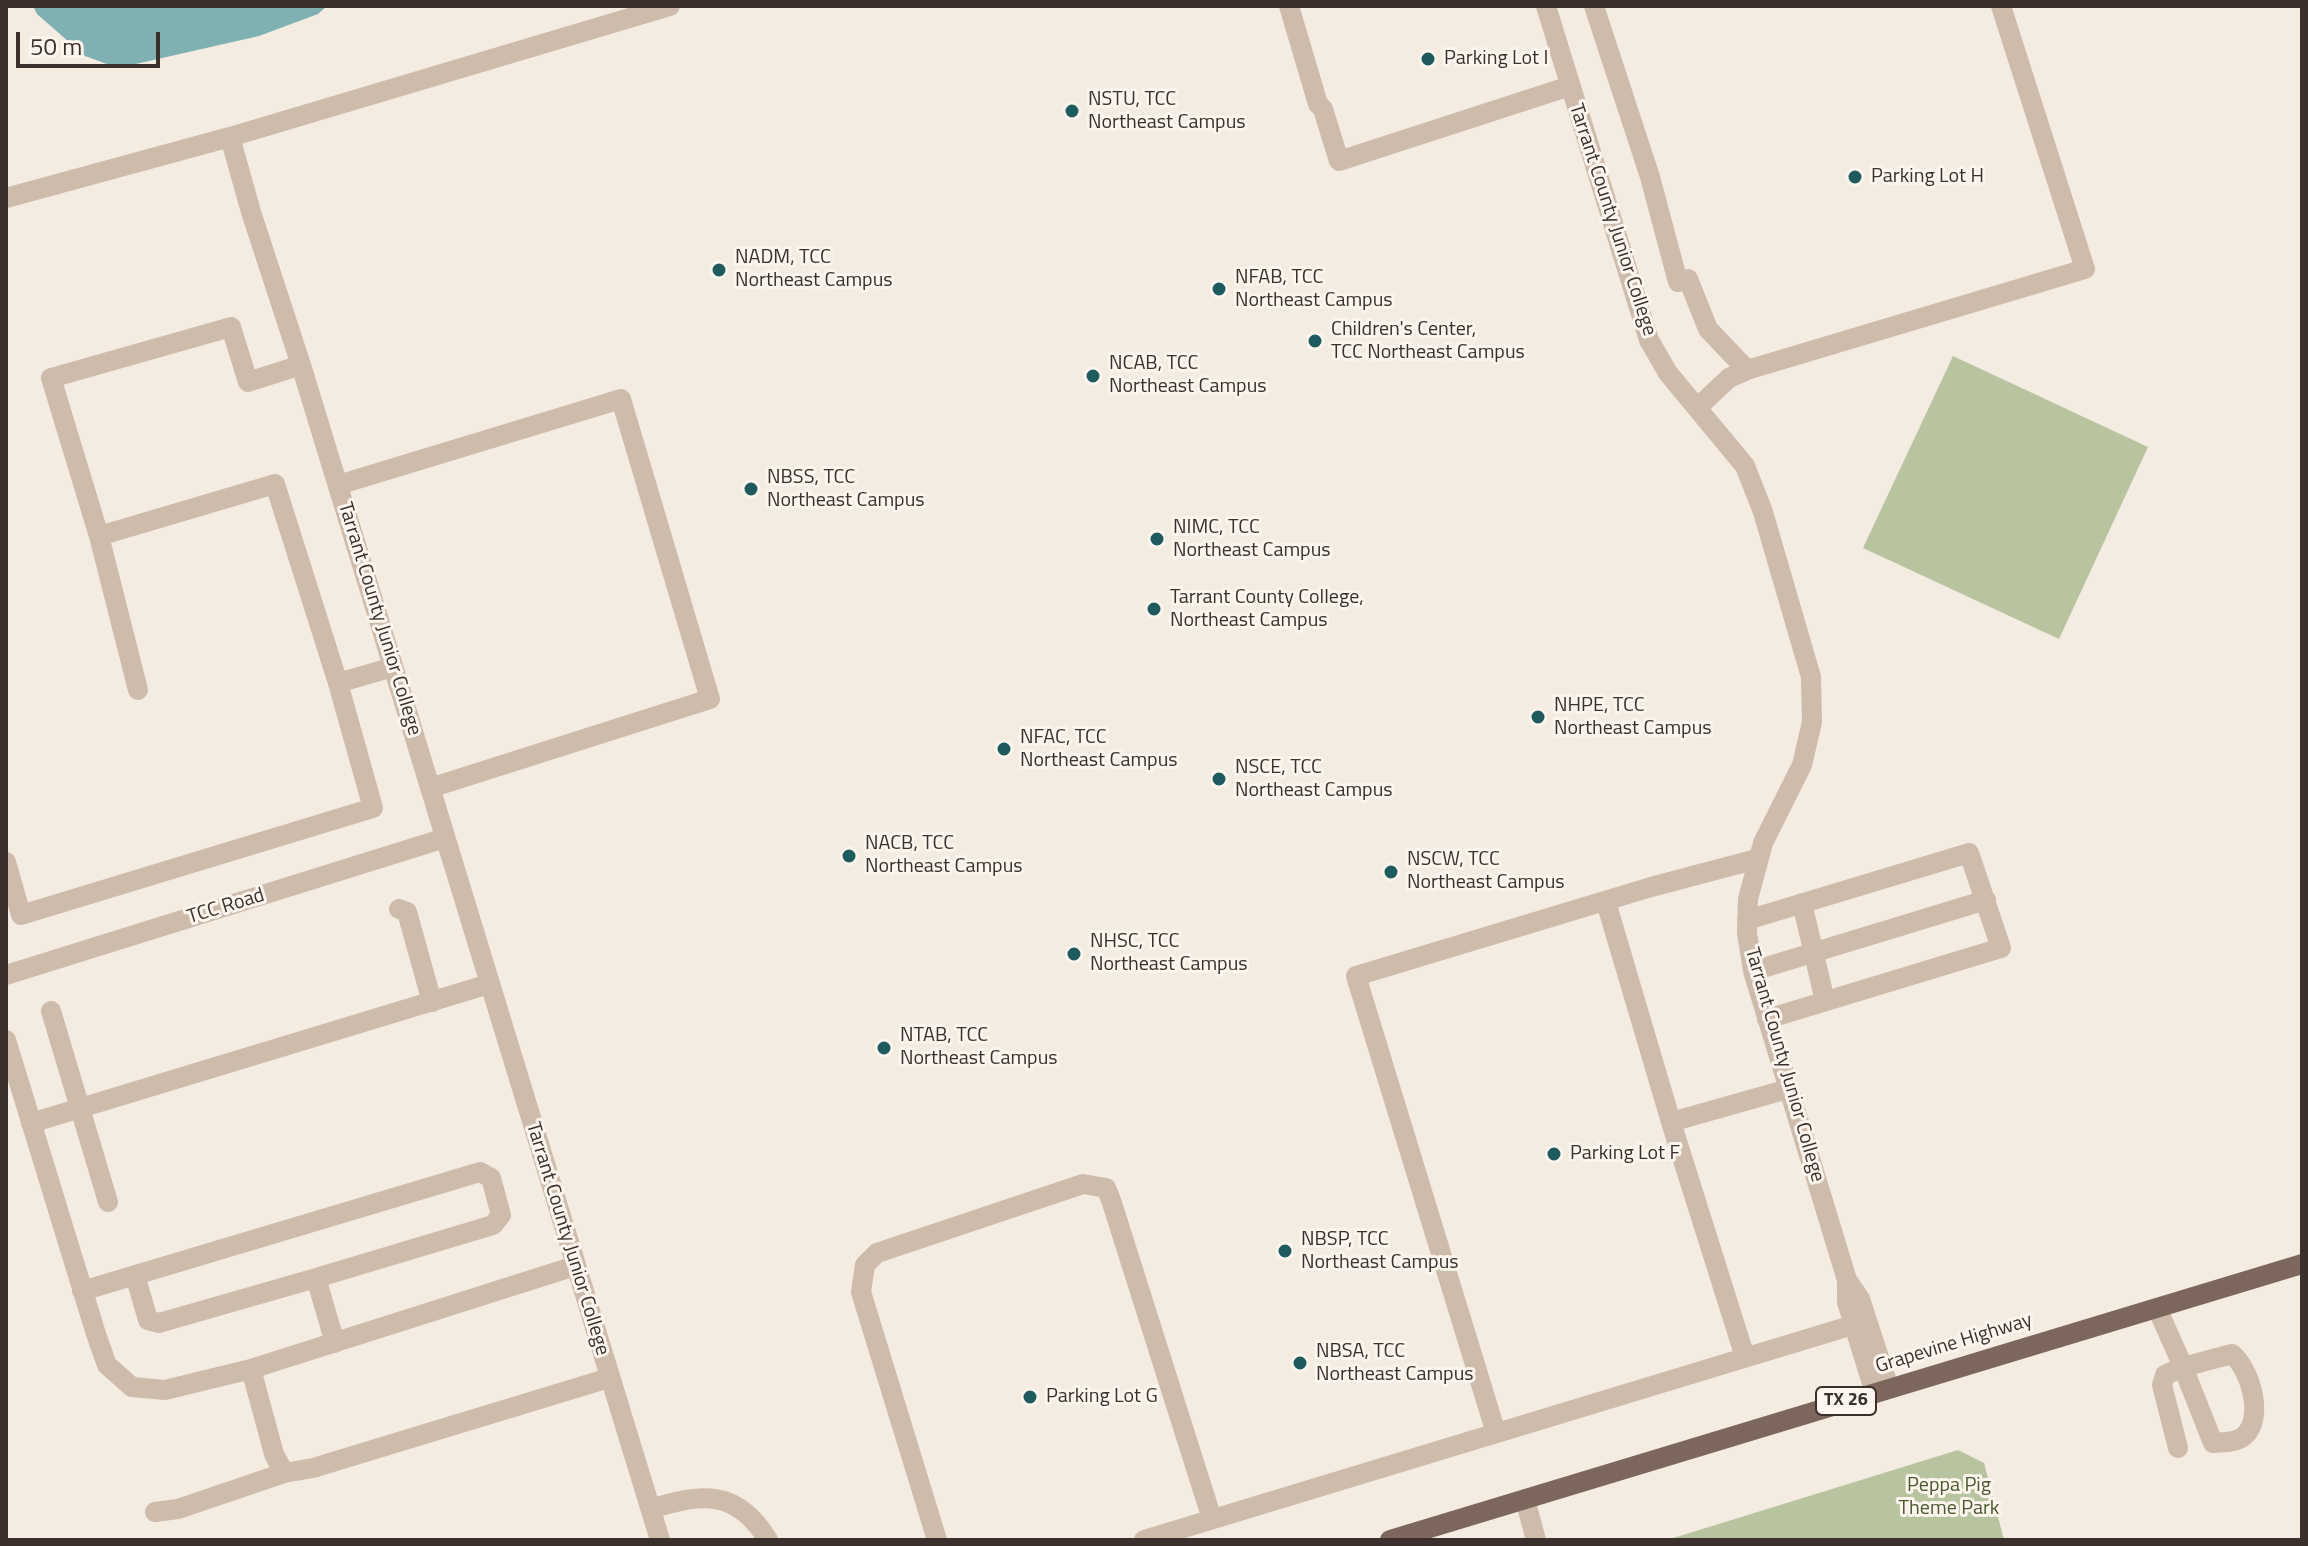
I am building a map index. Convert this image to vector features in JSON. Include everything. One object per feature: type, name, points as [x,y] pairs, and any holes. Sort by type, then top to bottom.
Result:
[{"type":"main road","name":"Grapevine Highway","points":[[1390,1540],[2302,1264]]},
{"type":"street","points":[[6,198],[230,137],[670,6]]},
{"type":"street","points":[[1289,6],[1318,104],[1323,109],[1339,161],[1570,86]]},
{"type":"street","name":"Tarrant County Junior College","points":[[1546,6],[1645,331],[1668,373],[1745,466],[1803,644],[1811,677],[1812,722],[1802,765],[1757,859],[1748,899],[1747,920],[1753,971],[1847,1280],[1847,1302],[1853,1325],[1882,1390]]},
{"type":"street","points":[[1594,6],[1683,281],[1708,329],[1747,370]]},
{"type":"street","points":[[1697,408],[1729,378],[1747,370],[2085,269],[2001,6]]},
{"type":"street","name":"Tarrant County Junior College","points":[[230,137],[660,1540]]},
{"type":"street","points":[[138,690],[99,536],[51,378],[231,327],[248,382],[301,365]]},
{"type":"street","points":[[338,485],[621,399],[710,699],[430,788]]},
{"type":"street","points":[[7,865],[21,915],[373,808],[338,683],[275,484],[99,536]]},
{"type":"street","points":[[338,683],[393,667]]},
{"type":"street","name":"TCC Road","points":[[6,975],[445,838]]},
{"type":"street","points":[[1747,920],[1969,853],[2001,948],[1767,1019]]},
{"type":"street","points":[[1496,1433],[1356,976],[1651,887],[1757,859]]},
{"type":"street","points":[[1753,971],[1986,900]]},
{"type":"street","points":[[1606,902],[1745,1357]]},
{"type":"street","points":[[1802,903],[1825,1001]]},
{"type":"street","points":[[399,909],[407,912],[432,1002]]},
{"type":"street","points":[[31,1123],[489,984]]},
{"type":"street","points":[[51,1011],[108,1202]]},
{"type":"street","points":[[6,1040],[107,1365],[132,1387],[165,1390],[251,1369],[575,1266]]},
{"type":"street","points":[[1671,1122],[1788,1089]]},
{"type":"street","points":[[82,1291],[135,1275],[480,1172],[491,1178],[501,1215],[493,1225],[159,1323],[148,1320],[135,1275]]},
{"type":"street","points":[[937,1540],[861,1292],[865,1265],[877,1253],[1083,1184],[1106,1188],[1111,1200],[1212,1519]]},
{"type":"street","points":[[316,1278],[335,1343]]},
{"type":"street","name":"Tarrant County Junior College","points":[[1847,1280],[1860,1299],[1882,1390]]},
{"type":"street","points":[[2157,1308],[2183,1367],[2213,1443],[2236,1441],[2246,1435],[2254,1408],[2247,1376],[2240,1360],[2232,1354],[2183,1367],[2165,1375],[2162,1385],[2178,1448]]},
{"type":"street","points":[[1144,1540],[1853,1325]]},
{"type":"street","points":[[251,1369],[274,1454],[284,1473]]},
{"type":"street","points":[[155,1512],[178,1509],[284,1473],[313,1468],[609,1378]]},
{"type":"street","points":[[651,1509],[697,1497],[716,1498],[733,1503],[748,1513],[768,1540]]},
{"type":"street","points":[[1525,1499],[1536,1540]]},
{"type":"green space","points":[[1953,356],[2148,447],[2059,639],[1863,548]]},
{"type":"green space","name":"Peppa Pig Theme Park","points":[[1958,1450],[1984,1463],[2004,1540],[1667,1540]]},
{"type":"water","points":[[33,6],[327,6],[318,14],[259,36],[118,68],[85,56],[37,14]]},
{"type":"place","name":"Parking Lot I","points":[[1428,59]]},
{"type":"place","name":"NSTU, TCC Northeast Campus","points":[[1072,111]]},
{"type":"place","name":"Parking Lot H","points":[[1855,177]]},
{"type":"place","name":"NADM, TCC Northeast Campus","points":[[719,270]]},
{"type":"place","name":"NFAB, TCC Northeast Campus","points":[[1219,289]]},
{"type":"place","name":"Children's Center, TCC Northeast Campus","points":[[1315,341]]},
{"type":"place","name":"NCAB, TCC Northeast Campus","points":[[1093,376]]},
{"type":"place","name":"NBSS, TCC Northeast Campus","points":[[751,489]]},
{"type":"place","name":"NIMC, TCC Northeast Campus","points":[[1157,539]]},
{"type":"place","name":"Tarrant County College, Northeast Campus","points":[[1154,609]]},
{"type":"place","name":"NHPE, TCC Northeast Campus","points":[[1538,717]]},
{"type":"place","name":"NFAC, TCC Northeast Campus","points":[[1004,749]]},
{"type":"place","name":"NSCE, TCC Northeast Campus","points":[[1219,779]]},
{"type":"place","name":"NACB, TCC Northeast Campus","points":[[849,856]]},
{"type":"place","name":"NSCW, TCC Northeast Campus","points":[[1391,872]]},
{"type":"place","name":"NHSC, TCC Northeast Campus","points":[[1074,954]]},
{"type":"place","name":"NTAB, TCC Northeast Campus","points":[[884,1048]]},
{"type":"place","name":"Parking Lot F","points":[[1554,1154]]},
{"type":"place","name":"NBSP, TCC Northeast Campus","points":[[1285,1251]]},
{"type":"place","name":"NBSA, TCC Northeast Campus","points":[[1300,1363]]},
{"type":"place","name":"Parking Lot G","points":[[1030,1397]]}]
